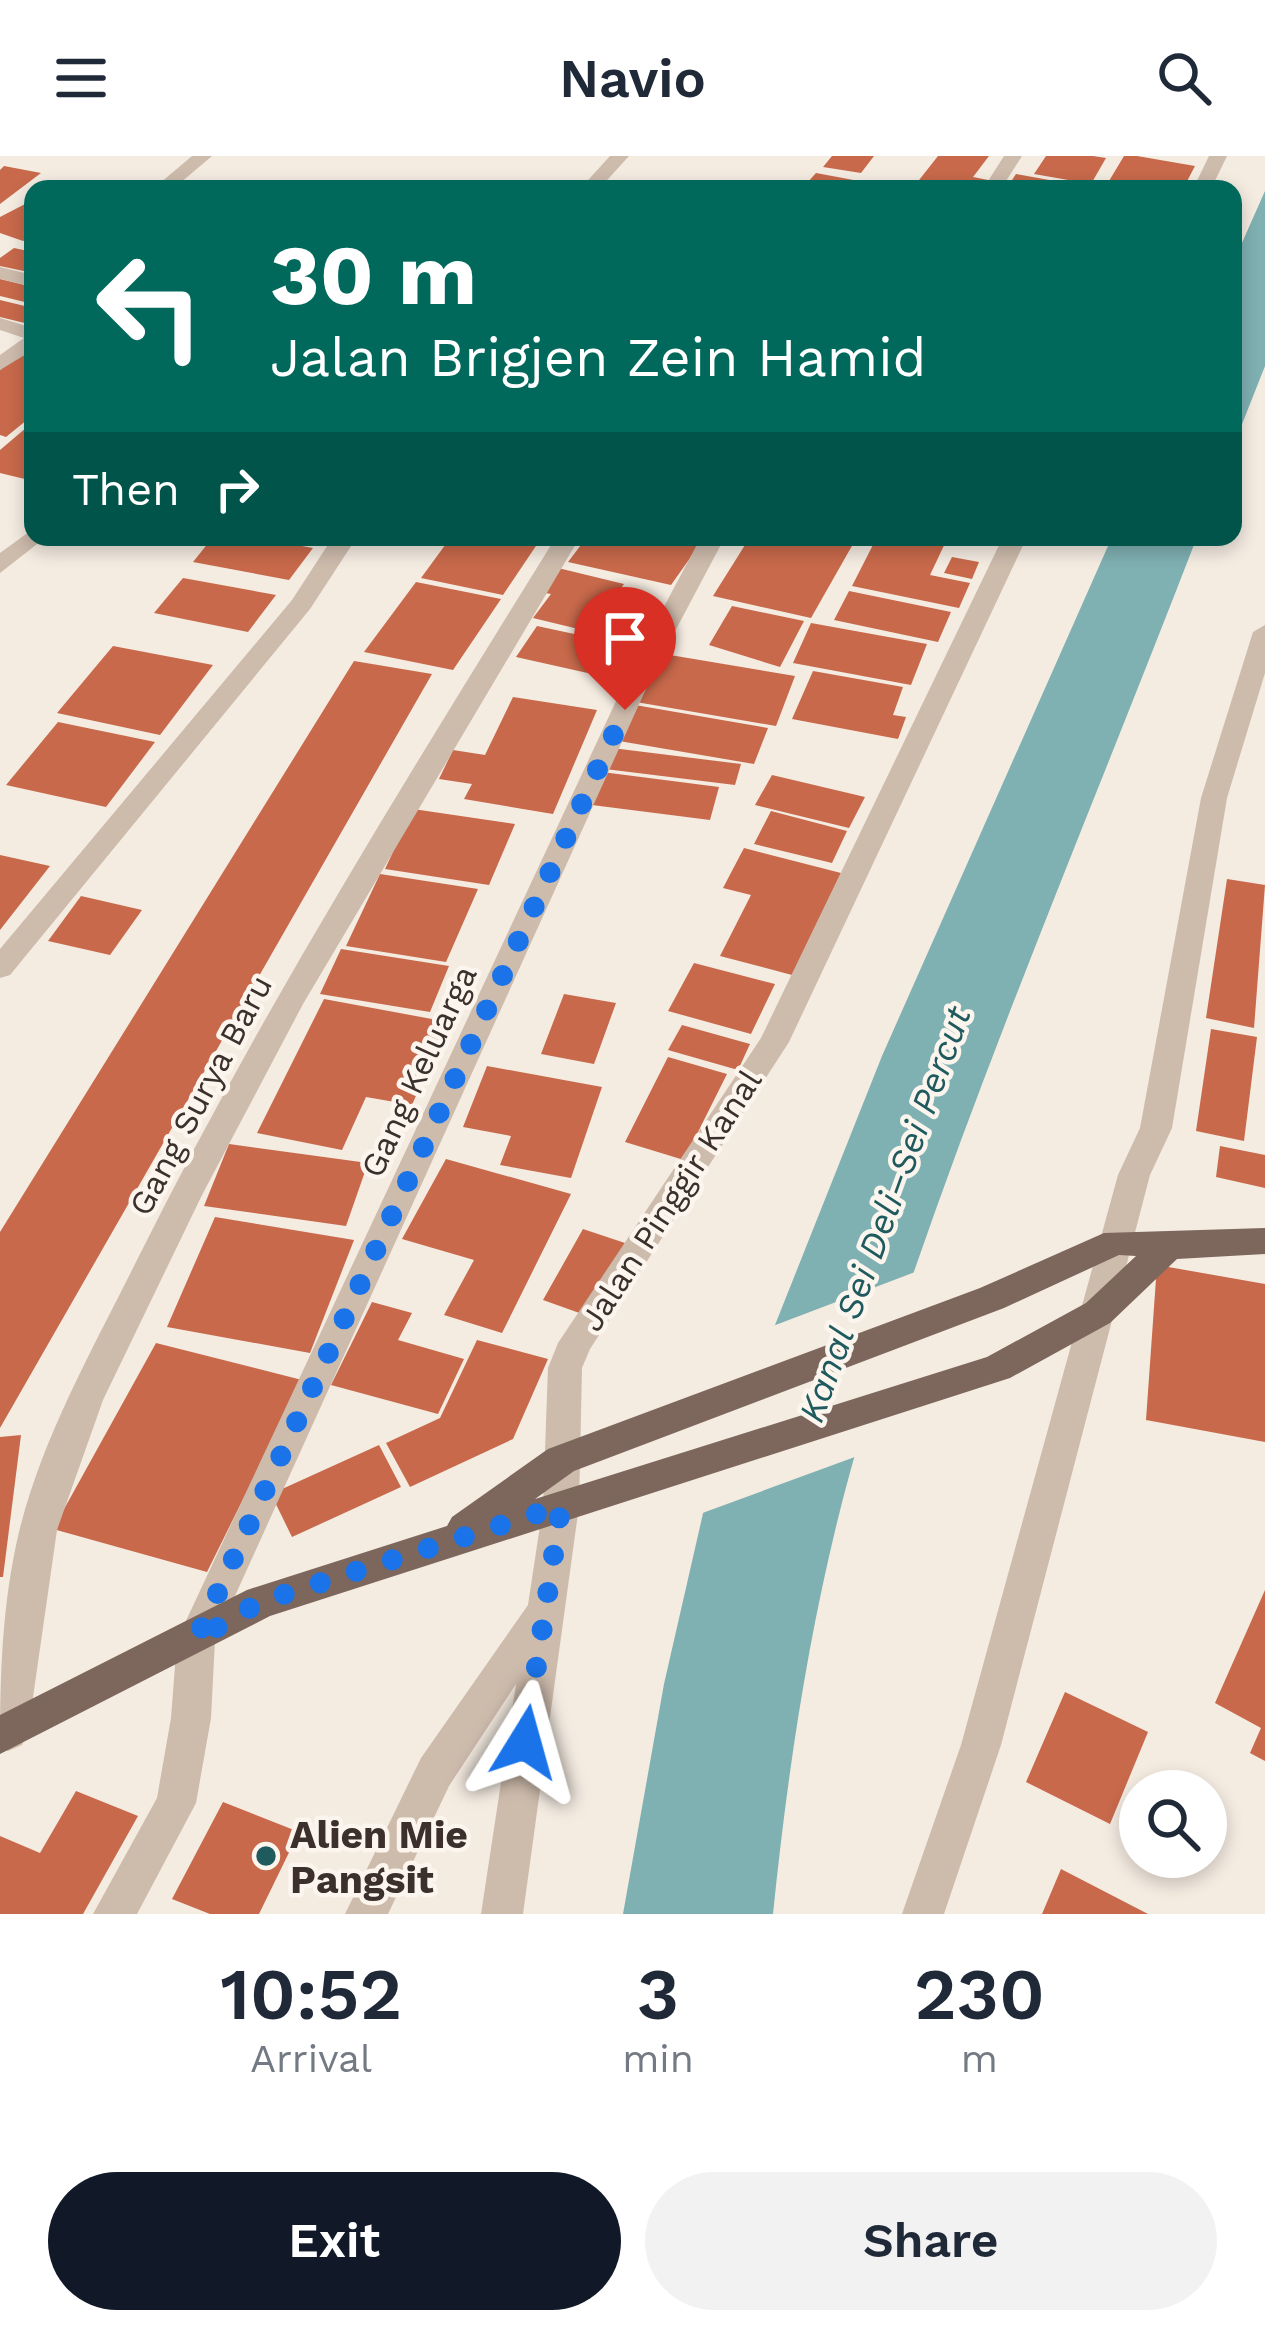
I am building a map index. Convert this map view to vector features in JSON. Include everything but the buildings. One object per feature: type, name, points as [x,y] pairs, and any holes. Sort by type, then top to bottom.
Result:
[{"type":"main road","points":[[436,1549],[571,1458],[992,1298],[1116,1242],[1169,1246],[1265,1241]]},
{"type":"main road","points":[[4,1734],[196,1640],[260,1602],[998,1368],[1098,1313],[1169,1246]]},
{"type":"street","points":[[173,180],[203,156]]},
{"type":"street","points":[[597,180],[620,156]]},
{"type":"street","points":[[0,364],[24,344]]},
{"type":"street","points":[[0,566],[24,544]]},
{"type":"street","points":[[0,968],[301,604],[339,546]]},
{"type":"street","name":"Gang Surya Baru","points":[[4,1734],[28,1572],[57,1466],[103,1368],[211,1140],[344,904],[563,546]]},
{"type":"street","name":"Gang Keluarga","points":[[196,1640],[644,667],[708,546]]},
{"type":"street","name":"Jalan Pinggir Kanal","points":[[502,1914],[542,1612],[568,1503],[571,1458],[565,1368],[575,1343],[774,1042],[1002,546]]},
{"type":"street","points":[[923,1914],[981,1745],[1134,1175],[1163,1101],[1214,798],[1265,632]]},
{"type":"street","points":[[366,1914],[435,1772],[542,1612]]},
{"type":"street","points":[[114,1914],[176,1804],[191,1718],[196,1640]]},
{"type":"water","points":[[1265,191],[1265,366],[1242,424],[1242,243]]},
{"type":"water","name":"Kanal Sei Deli–Sei Percut","points":[[1108,546],[1193,546],[983,1082],[867,1414],[834,1537],[808,1662],[773,1914],[623,1914],[664,1684],[707,1496],[882,1056]]},
{"type":"pier","points":[[923,1269],[863,1454],[697,1515],[765,1329]]},
{"type":"place","name":"Alien Mie Pangsit","points":[[266,1856]]},
{"type":"route","points":[[525,1742],[561,1506],[260,1602],[196,1640],[625,710]]}]
